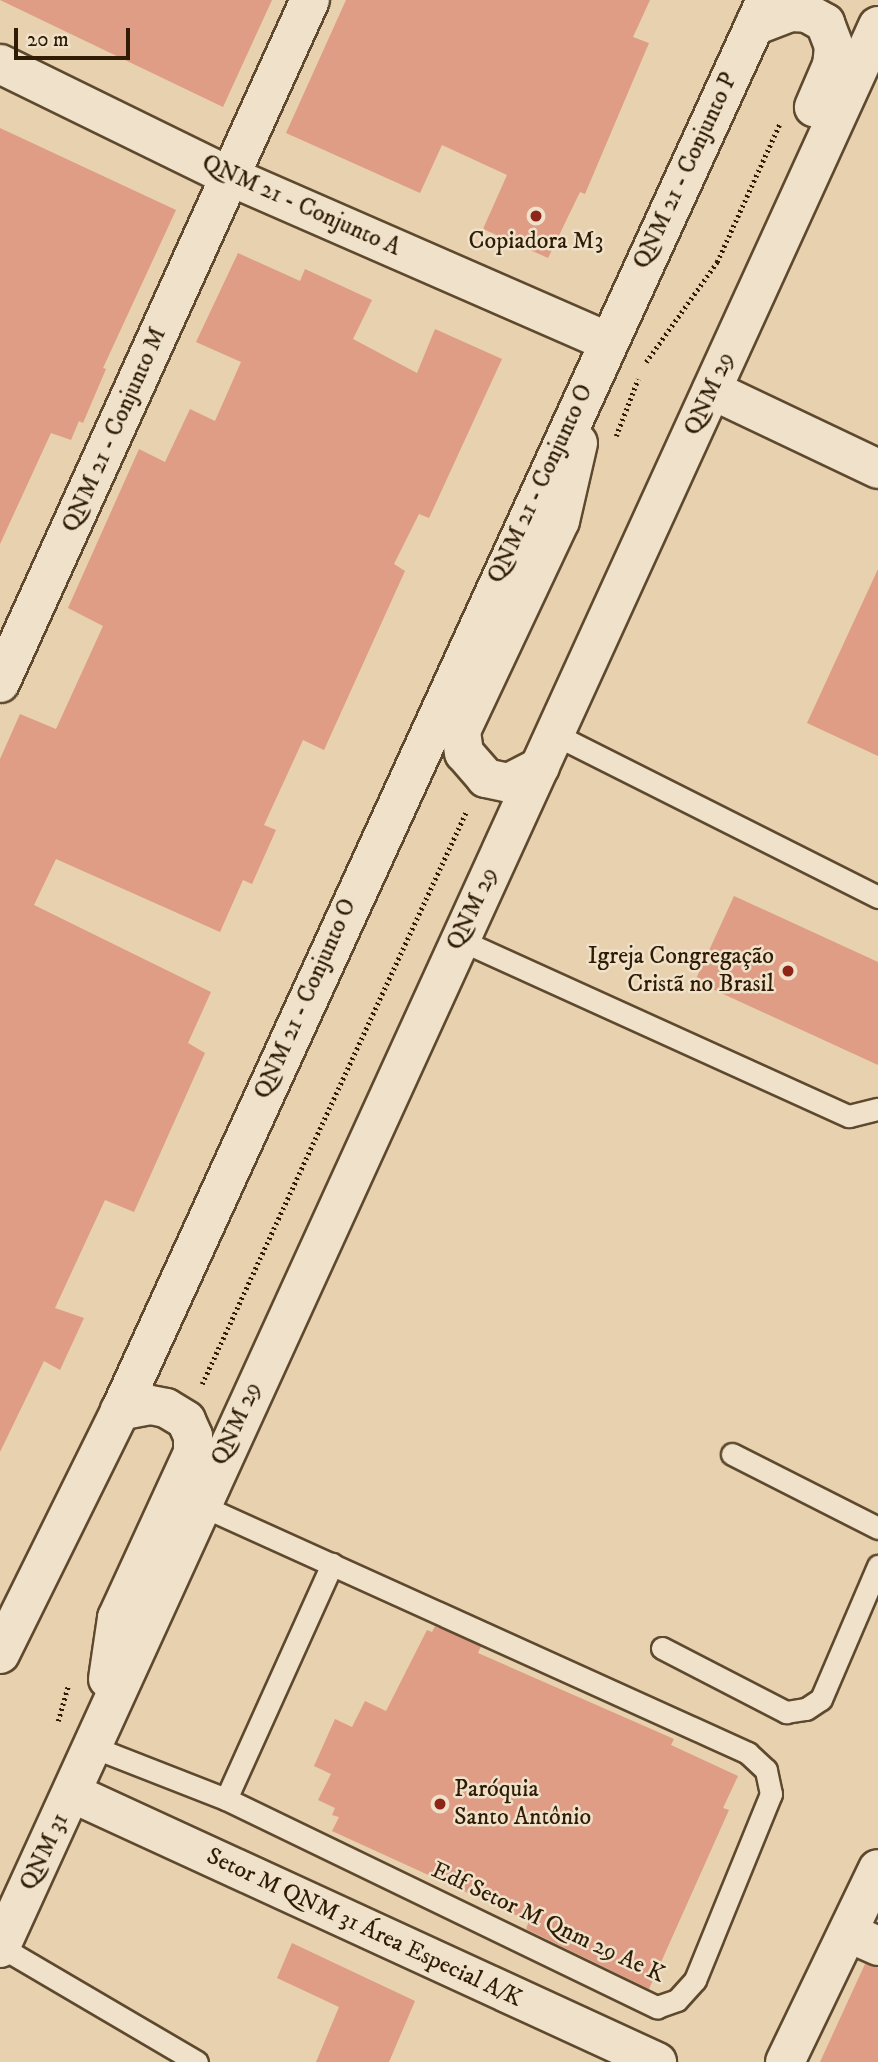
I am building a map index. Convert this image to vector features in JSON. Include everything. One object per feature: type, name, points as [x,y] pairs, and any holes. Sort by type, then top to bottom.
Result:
[{"type":"main road","name":"QNM 21 - Conjunto M","points":[[0,683],[310,0]]},
{"type":"main road","points":[[743,320],[764,217],[832,65],[834,47],[825,23],[807,13],[760,13]]},
{"type":"main road","name":"QNM 21 - Conjunto P","points":[[601,352],[760,13]]},
{"type":"main road","name":"QNM 29","points":[[72,1793],[458,939],[878,26]]},
{"type":"main road","name":"QNM 21 - Conjunto A","points":[[0,64],[601,352]]},
{"type":"main road","points":[[547,750],[509,783],[486,778],[464,753],[461,731],[560,521],[601,352]]},
{"type":"main road","name":"QNM 21 - Conjunto O","points":[[0,1654],[120,1411],[601,352]]},
{"type":"main road","points":[[712,390],[878,469]]},
{"type":"main road","points":[[97,1738],[117,1618],[193,1453],[193,1436],[186,1420],[150,1405],[120,1411]]},
{"type":"main road","name":"QNM 31","points":[[0,1947],[72,1793]]},
{"type":"main road","name":"Setor M QNM 31 Área Especial A/K","points":[[72,1793],[657,2062]]},
{"type":"main road","points":[[786,2062],[863,1940],[878,1869]]},
{"type":"lane","points":[[547,750],[878,897]]},
{"type":"lane","points":[[458,939],[849,1116],[878,1109]]},
{"type":"lane","points":[[732,1454],[878,1528]]},
{"type":"lane","name":"Edf Setor M Qnm 29 Ae K","points":[[97,1738],[657,2007],[677,2000],[695,1980],[771,1794],[766,1770],[748,1753],[200,1505]]},
{"type":"lane","points":[[226,1799],[332,1564]]},
{"type":"lane","points":[[662,1648],[786,1712],[806,1709],[821,1699],[878,1566]]},
{"type":"lane","points":[[0,1947],[197,2062]]},
{"type":"path","points":[[614,441],[643,367],[717,262],[785,111]]},
{"type":"path","points":[[186,1420],[462,819],[486,778]]},
{"type":"path","points":[[55,1731],[71,1679]]},
{"type":"building","points":[[0,0],[272,0],[223,107]]},
{"type":"building","points":[[346,0],[650,0],[633,37],[649,43],[585,194],[580,192],[548,258],[483,229],[507,175],[442,145],[420,193],[286,133]]},
{"type":"building","points":[[0,128],[176,210],[103,368],[106,369],[83,423],[79,421],[71,440],[51,433],[0,544]]},
{"type":"building","points":[[238,253],[300,281],[305,269],[372,300],[353,339],[417,373],[435,329],[502,359],[429,518],[419,514],[394,564],[405,571],[324,750],[303,740],[264,825],[276,830],[252,884],[243,880],[220,932],[56,859],[34,905],[211,992],[188,1043],[205,1053],[134,1212],[105,1200],[55,1308],[84,1318],[60,1370],[44,1361],[0,1452],[0,759],[20,714],[56,729],[103,626],[68,608],[139,449],[165,462],[190,409],[215,421],[241,362],[196,342]]},
{"type":"building","points":[[878,569],[878,756],[807,723]]},
{"type":"building","name":"Igreja Congregação Cristã no Brasil","points":[[734,896],[878,962],[878,1065],[695,981]]},
{"type":"building","points":[[435,1626],[481,1646],[478,1653],[674,1739],[671,1745],[738,1776],[723,1808],[729,1810],[649,1989],[526,1929],[529,1921],[332,1831],[339,1817],[332,1815],[335,1808],[318,1800],[331,1774],[314,1766],[335,1719],[352,1727],[365,1701],[386,1711],[427,1630],[432,1632]]},
{"type":"building","points":[[292,1943],[415,2001],[389,2062],[316,2062],[339,2007],[277,1978]]},
{"type":"building","points":[[865,1964],[878,1967],[878,2062],[820,2062]]},
{"type":"place","name":"Copiadora M3","points":[[536,216]]},
{"type":"place","name":"Igreja Congregação Cristã no Brasil","points":[[788,971]]},
{"type":"place","name":"Paróquia Santo Antônio","points":[[440,1804]]}]
